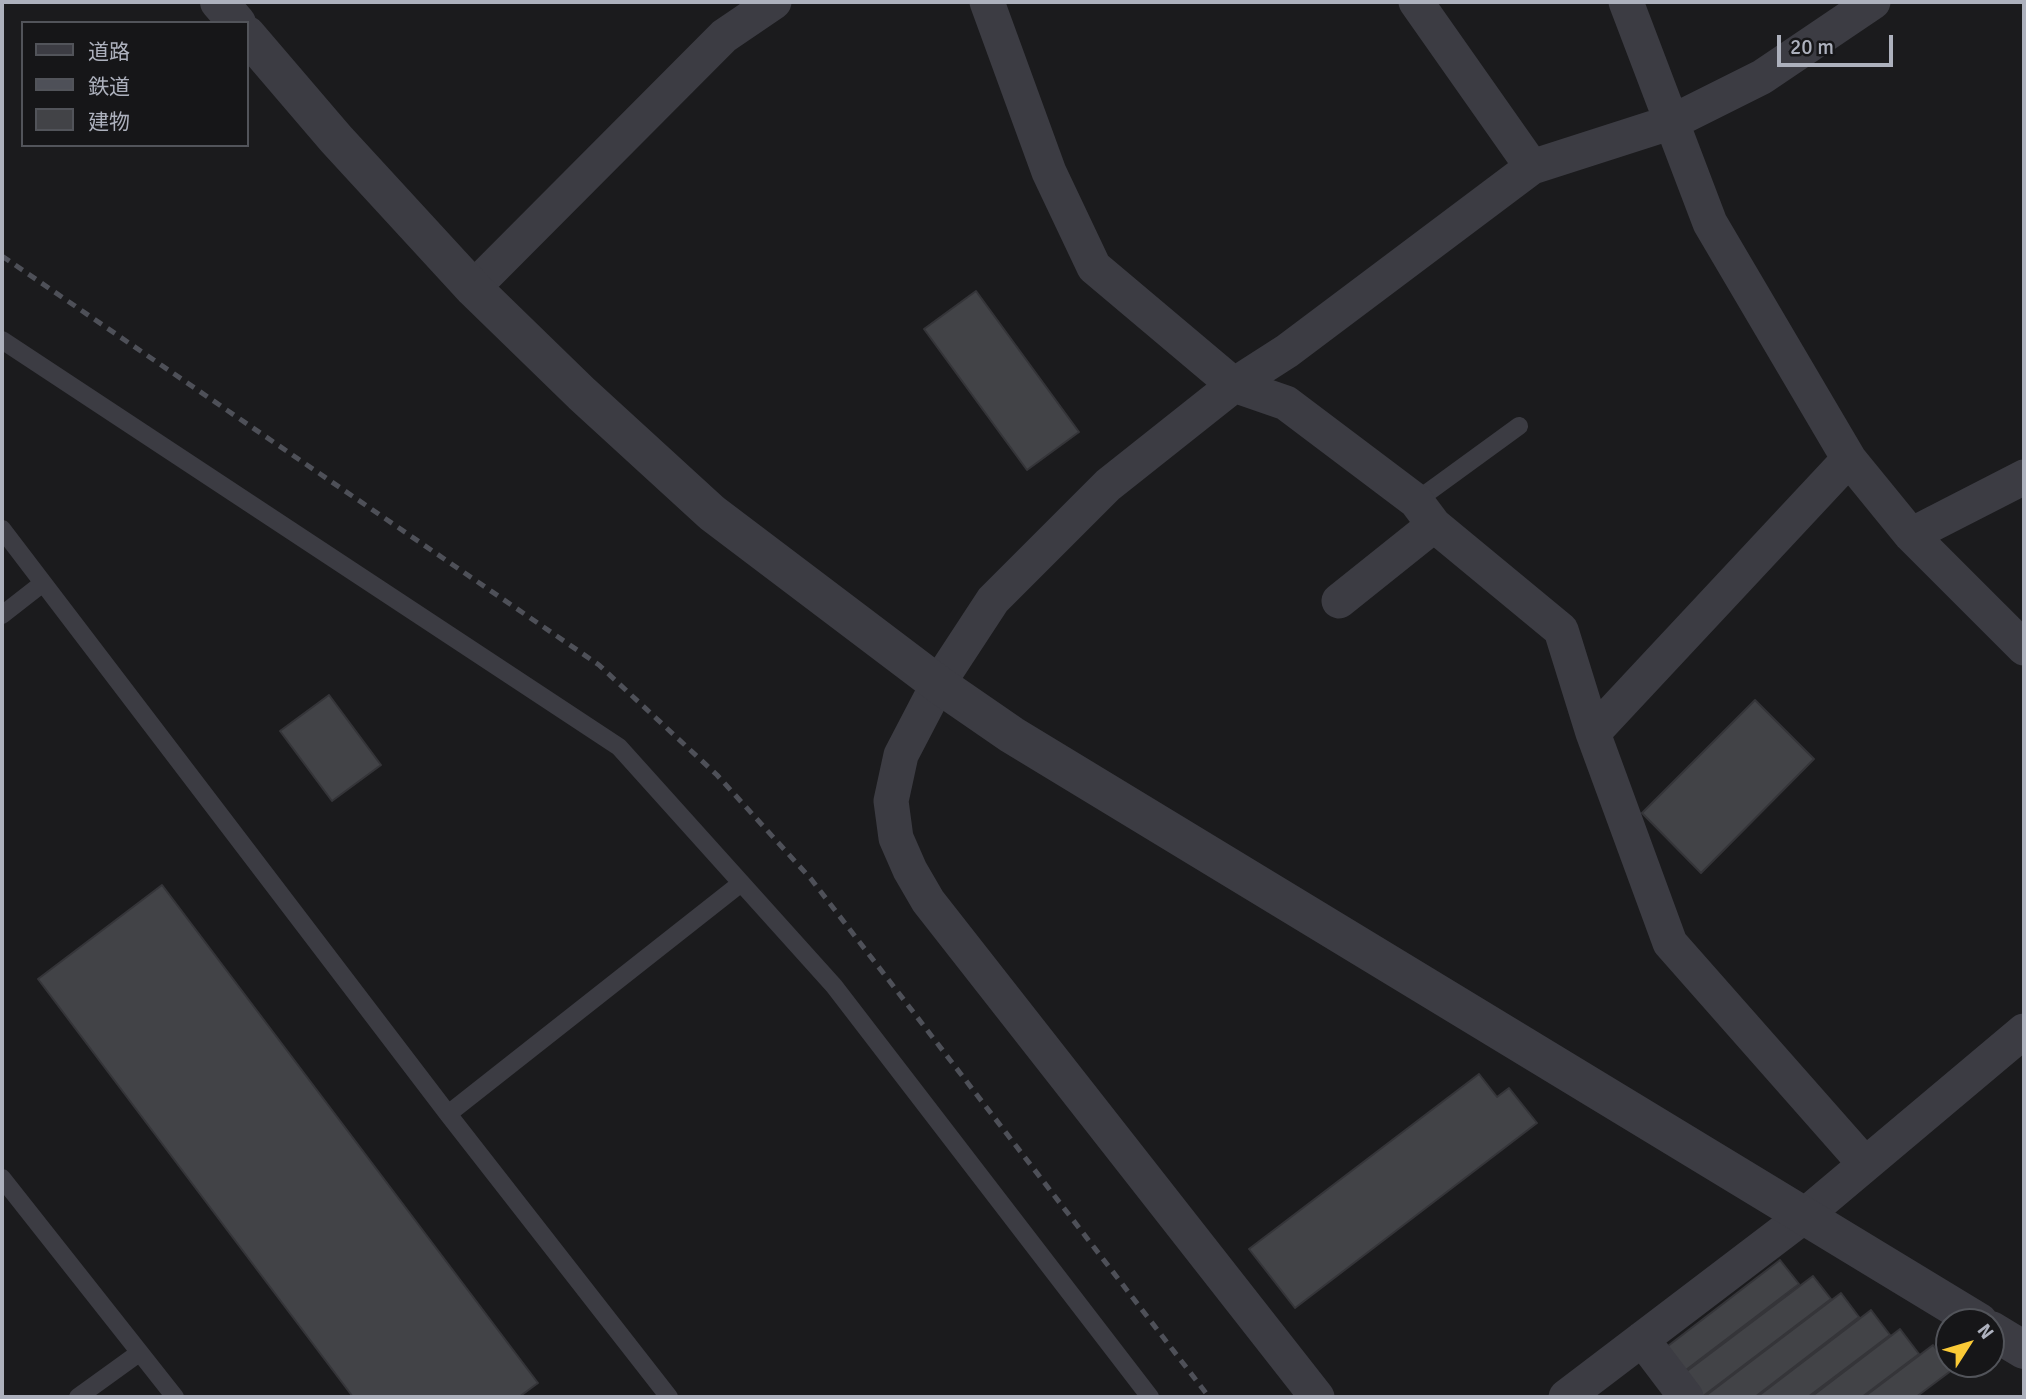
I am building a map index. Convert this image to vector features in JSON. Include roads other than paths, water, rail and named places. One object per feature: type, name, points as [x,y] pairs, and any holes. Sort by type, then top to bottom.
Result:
[{"type":"street","points":[[219,2],[235,21]]},
{"type":"street","points":[[473,288],[724,36],[774,2]]},
{"type":"street","points":[[987,2],[1049,172],[1094,267],[1234,385],[1286,404],[1425,513],[1561,630],[1593,733],[1670,943],[1865,1164]]},
{"type":"street","points":[[1416,2],[1532,167]]},
{"type":"street","points":[[1626,2],[1710,223],[1849,458],[1911,535],[2024,648]]},
{"type":"street","points":[[1317,1397],[928,901],[910,870],[897,838],[891,801],[901,755],[939,684],[993,600],[1108,485],[1234,385],[1287,351],[1532,167],[1672,122],[1762,77],[1852,8]]},
{"type":"street","points":[[248,36],[336,139],[473,288],[582,394],[712,513],[939,684],[1012,735],[1956,1308]]},
{"type":"street","points":[[1593,733],[1849,458]]},
{"type":"street","points":[[1911,535],[2024,477]]},
{"type":"street","points":[[1339,601],[1425,513]]},
{"type":"street","points":[[1566,1397],[1804,1216],[2024,1031]]},
{"type":"street","points":[[2005,1338],[2024,1350]]},
{"type":"street","points":[[1642,1339],[1686,1397]]},
{"type":"lane","points":[[2,340],[619,747],[834,985],[1150,1397]]},
{"type":"lane","points":[[1425,513],[1519,426]]},
{"type":"lane","points":[[2,529],[448,1114],[669,1397]]},
{"type":"lane","points":[[2,615],[43,583]]},
{"type":"lane","points":[[448,1114],[740,884]]},
{"type":"lane","points":[[2,1178],[175,1397]]},
{"type":"lane","points":[[78,1397],[139,1353]]},
{"type":"railway","points":[[2,256],[599,665],[717,775],[811,879],[1209,1397]]}]
